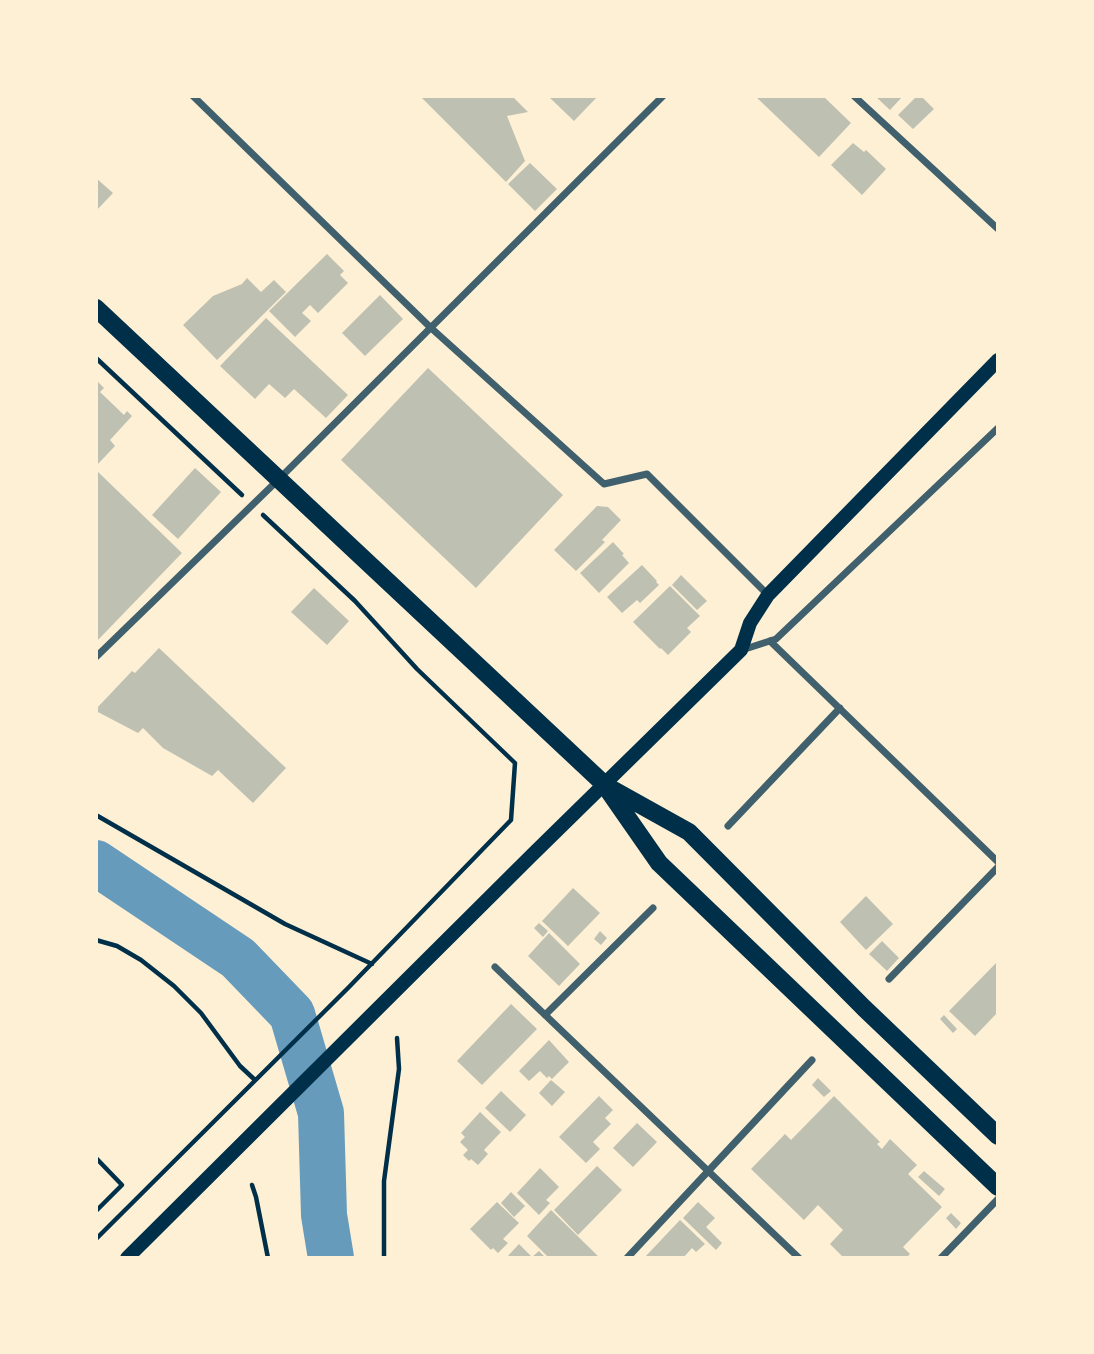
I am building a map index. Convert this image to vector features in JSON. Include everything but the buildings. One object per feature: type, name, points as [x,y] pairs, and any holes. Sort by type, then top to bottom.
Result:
[{"type":"main road","points":[[96,308],[604,784],[660,863],[998,1187]]},
{"type":"main road","points":[[127,1258],[741,650],[750,623],[768,595],[998,360]]},
{"type":"main road","points":[[604,784],[689,832],[864,1008],[998,1136]]},
{"type":"street","points":[[193,96],[430,327],[604,484],[647,474],[768,595]]},
{"type":"street","points":[[96,657],[253,505],[663,96]]},
{"type":"street","points":[[854,96],[998,229]]},
{"type":"street","points":[[741,650],[776,639],[998,428]]},
{"type":"street","points":[[770,641],[998,864],[889,979]]},
{"type":"street","points":[[728,826],[840,708]]},
{"type":"street","points":[[545,1015],[653,908]]},
{"type":"street","points":[[495,967],[799,1258]]},
{"type":"street","points":[[627,1258],[812,1060]]},
{"type":"street","points":[[941,1258],[998,1199]]},
{"type":"path","points":[[96,358],[355,601],[417,669],[515,763],[511,820],[372,964],[96,1240]]},
{"type":"path","points":[[96,815],[285,924],[372,964]]},
{"type":"path","points":[[96,940],[117,946],[141,960],[174,986],[201,1013],[240,1066],[255,1080]]},
{"type":"path","points":[[384,1258],[384,1181],[399,1069],[397,1038]]},
{"type":"path","points":[[96,1158],[122,1185],[96,1211]]},
{"type":"path","points":[[252,1185],[268,1258]]},
{"type":"waterway","points":[[96,863],[238,958],[292,1014],[321,1113],[324,1215],[331,1258]]}]
